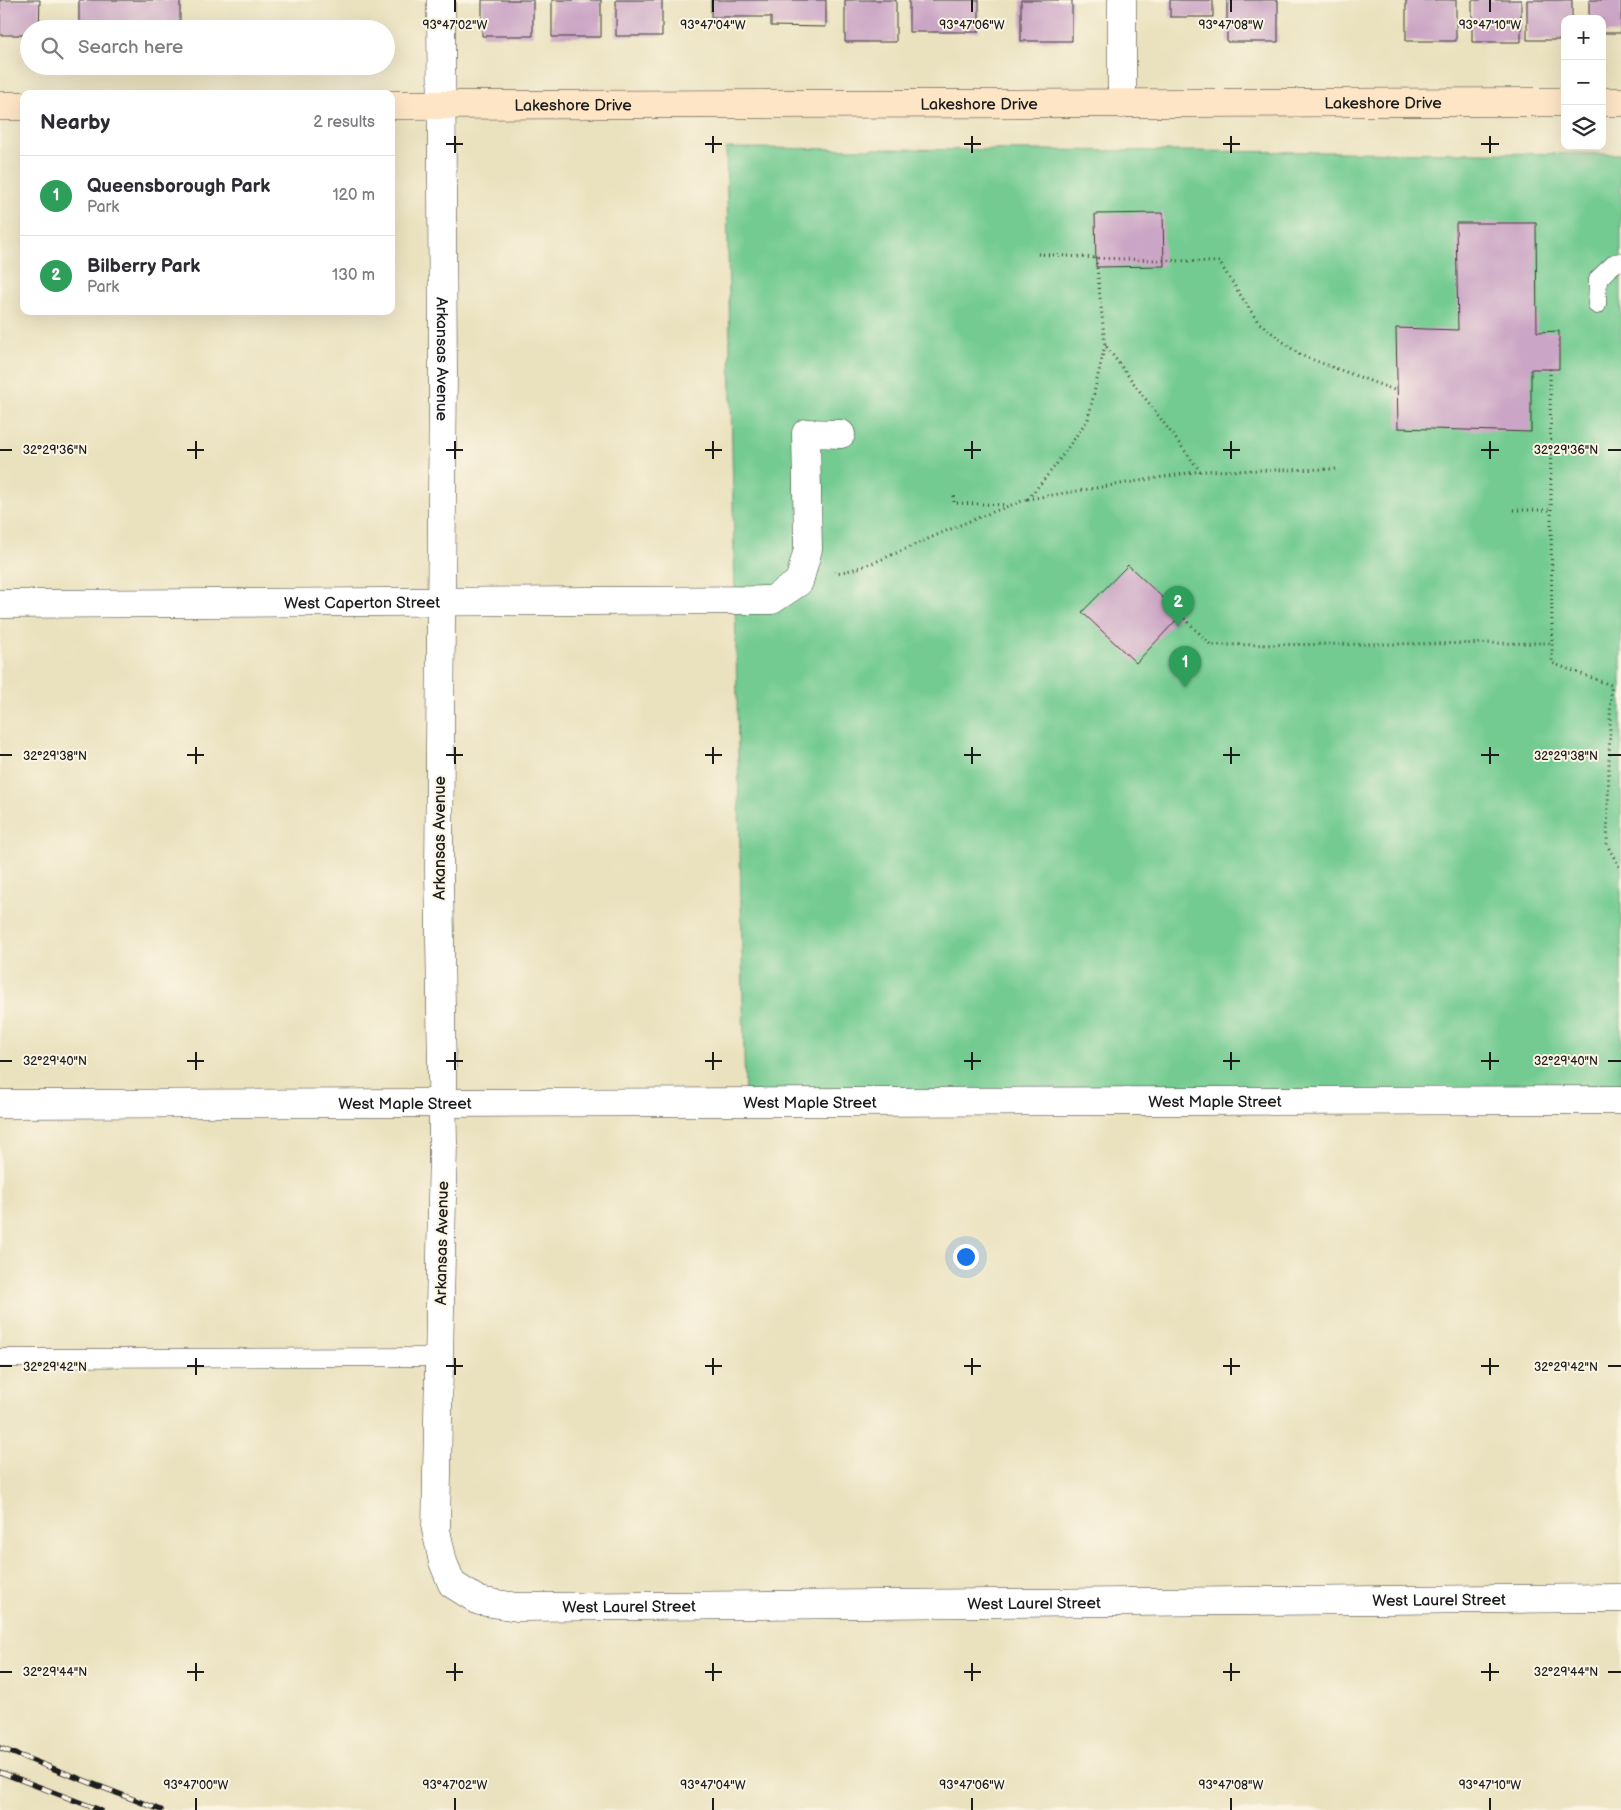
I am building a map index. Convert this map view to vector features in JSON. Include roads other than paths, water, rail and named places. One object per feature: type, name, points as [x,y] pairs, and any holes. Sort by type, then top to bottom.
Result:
[{"type":"main road","name":"Lakeshore Drive","points":[[395,105],[1561,102]]},
{"type":"main road","points":[[1606,102],[1621,102]]},
{"type":"main road","points":[[0,106],[20,106]]},
{"type":"street","name":"Arkansas Avenue","points":[[441,0],[443,375],[439,870],[443,1144],[436,1530],[442,1562],[452,1584]]},
{"type":"street","points":[[1122,0],[1122,104]]},
{"type":"street","name":"West Caperton Street","points":[[0,604],[772,600],[798,582],[808,549],[806,433],[840,434]]},
{"type":"street","name":"West Maple Street","points":[[0,1104],[1621,1100]]},
{"type":"street","name":"West Laurel Street","points":[[452,1584],[479,1601],[517,1607],[1621,1598]]},
{"type":"lane","points":[[1597,304],[1598,279],[1615,263],[1621,262]]},
{"type":"lane","points":[[0,1358],[439,1357]]},
{"type":"railway","points":[[0,1748],[161,1810]]},
{"type":"railway","points":[[0,1772],[100,1810]]},
{"type":"place","name":"Bilberry Park","points":[[1178,627]]},
{"type":"place","name":"Queensborough Park","points":[[1185,687]]}]
